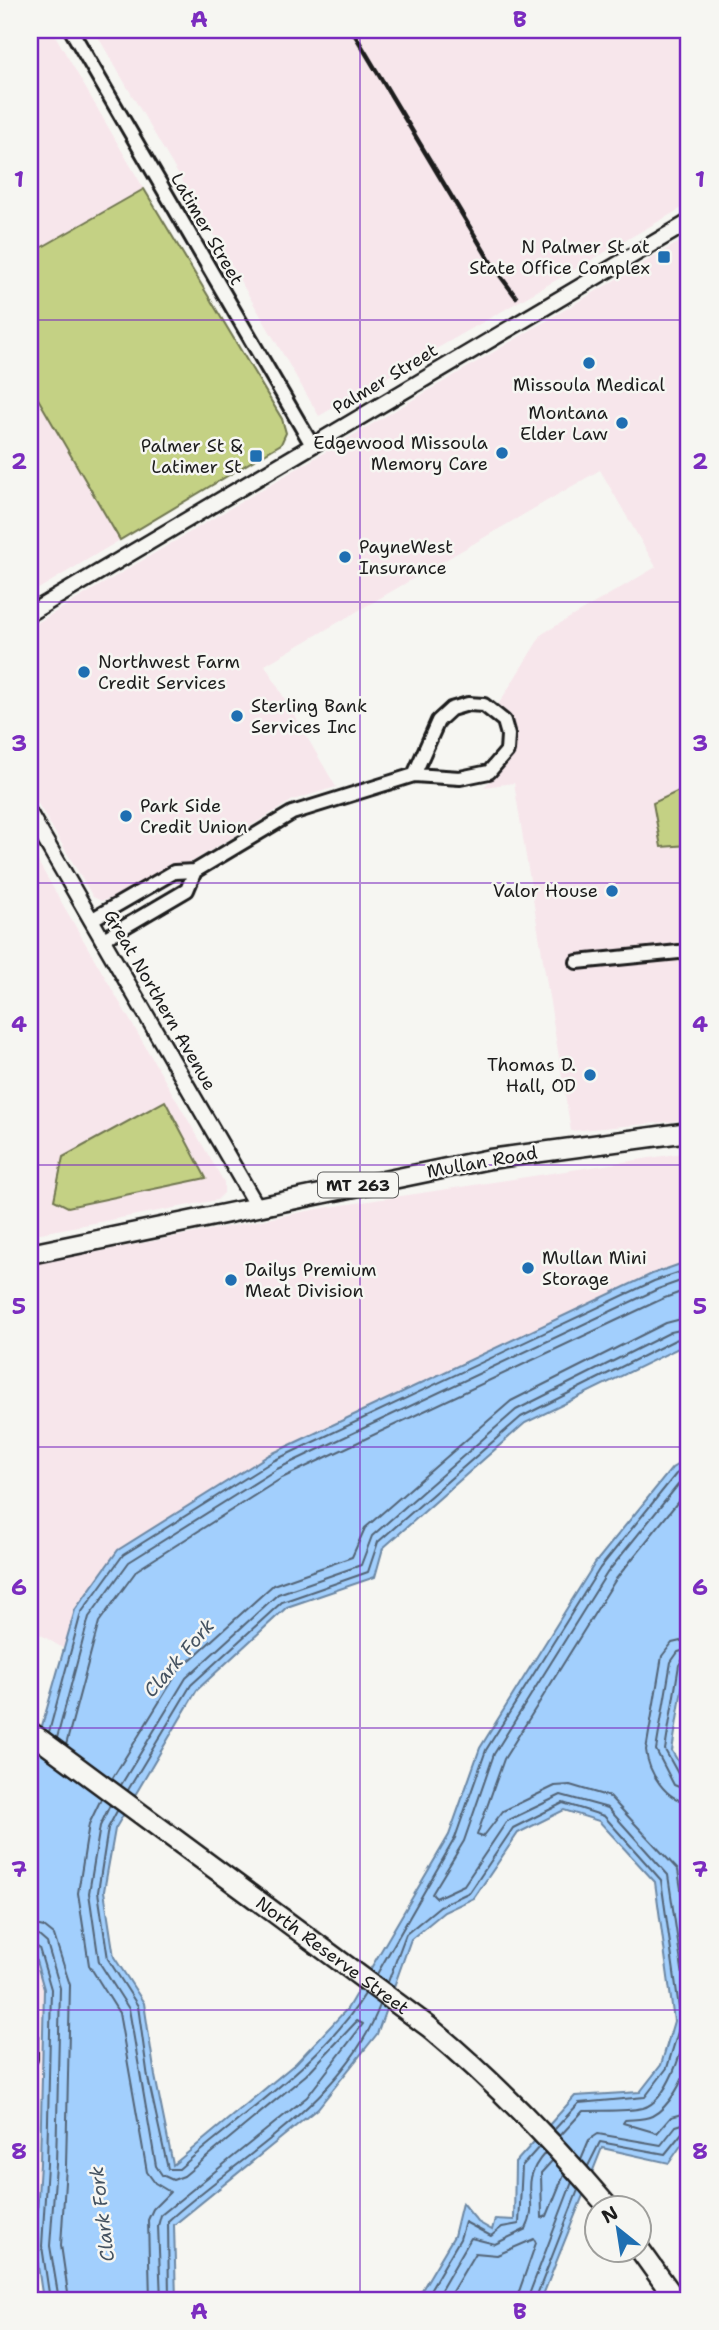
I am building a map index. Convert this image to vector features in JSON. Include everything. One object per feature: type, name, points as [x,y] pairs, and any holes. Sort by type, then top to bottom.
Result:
[{"type":"highway","name":"North Reserve Street","points":[[30,1732],[429,2027],[481,2070],[534,2122],[598,2194]]},
{"type":"highway","points":[[651,2264],[676,2300]]},
{"type":"main road","name":"Mullan Road","points":[[30,1254],[490,1159],[689,1132]]},
{"type":"street","name":"Latimer Street","points":[[71,30],[312,445]]},
{"type":"street","name":"Palmer Street","points":[[30,614],[689,222]]},
{"type":"street","points":[[91,920],[174,872],[195,871],[292,814],[414,775],[460,778],[489,772],[507,751],[508,735],[504,721],[484,705],[468,704],[451,709],[438,721],[414,775]]},
{"type":"street","name":"Great Northern Avenue","points":[[30,814],[257,1205]]},
{"type":"street","points":[[103,940],[187,890],[195,871]]},
{"type":"street","points":[[577,962],[689,951]]},
{"type":"street","points":[[30,2026],[30,2059]]},
{"type":"shaded area","points":[[30,30],[52,30],[144,189],[30,254]]},
{"type":"shaded area","points":[[94,30],[689,30],[689,204],[319,416]]},
{"type":"shaded area","points":[[689,236],[689,1120],[571,1131],[514,783],[484,787],[508,763],[513,753],[515,740],[498,705],[542,634],[656,567],[600,470],[265,665],[336,787],[293,800],[195,860],[114,898],[101,901],[93,897],[30,790],[30,627]]},
{"type":"shaded area","points":[[30,385],[120,540],[30,594]]},
{"type":"shaded area","points":[[30,848],[224,1182],[224,1193],[217,1200],[30,1235]]},
{"type":"shaded area","points":[[689,1152],[689,1261],[652,1274],[269,1455],[118,1550],[75,1610],[64,1649],[30,1628],[30,1265],[323,1208]]},
{"type":"shaded area","points":[[30,1940],[44,1989],[40,2164],[35,2246],[30,2252]]},
{"type":"green space","points":[[144,189],[282,419],[286,433],[281,444],[120,540],[30,385],[30,254]]},
{"type":"green space","points":[[683,789],[689,799],[689,845],[661,847],[653,803]]},
{"type":"green space","points":[[165,1101],[206,1178],[68,1207],[54,1200],[63,1157]]},
{"type":"water","name":"Clark Fork","points":[[689,1261],[689,1343],[525,1423],[383,1548],[375,1577],[287,1607],[197,1690],[115,1829],[104,1891],[114,1957],[144,2003],[173,2165],[296,2063],[347,2009],[449,1835],[480,1748],[595,1563],[672,1468],[689,1458],[689,1645],[672,1751],[689,1780],[689,2134],[669,2163],[602,2148],[541,2300],[416,2300],[454,2236],[462,2203],[478,2222],[492,2230],[495,2219],[514,2220],[515,2163],[575,2096],[640,2092],[661,2065],[674,2021],[655,1882],[599,1821],[564,1810],[518,1833],[474,1898],[444,1912],[411,1939],[377,2034],[318,2108],[174,2225],[176,2300],[43,2300],[35,2246],[40,2164],[44,1989],[30,1940],[30,1768],[75,1610],[118,1550],[269,1455],[652,1274]]},
{"type":"railway","points":[[352,30],[493,266],[516,297]]},
{"type":"place","name":"N Palmer St at State Office Complex","points":[[664,257]]},
{"type":"place","name":"Missoula Medical","points":[[589,363]]},
{"type":"place","name":"Montana Elder Law","points":[[622,423]]},
{"type":"place","name":"Edgewood Missoula Memory Care","points":[[502,453]]},
{"type":"place","name":"Palmer St & Latimer St","points":[[256,456]]},
{"type":"place","name":"PayneWest Insurance","points":[[345,557]]},
{"type":"place","name":"Northwest Farm Credit Services","points":[[84,672]]},
{"type":"place","name":"Sterling Bank Services Inc","points":[[237,716]]},
{"type":"place","name":"Park Side Credit Union","points":[[126,816]]},
{"type":"place","name":"Valor House","points":[[612,891]]},
{"type":"place","name":"Thomas D. Hall, OD","points":[[590,1075]]},
{"type":"place","name":"Mullan Mini Storage","points":[[528,1268]]},
{"type":"place","name":"Dailys Premium Meat Division","points":[[231,1280]]}]
